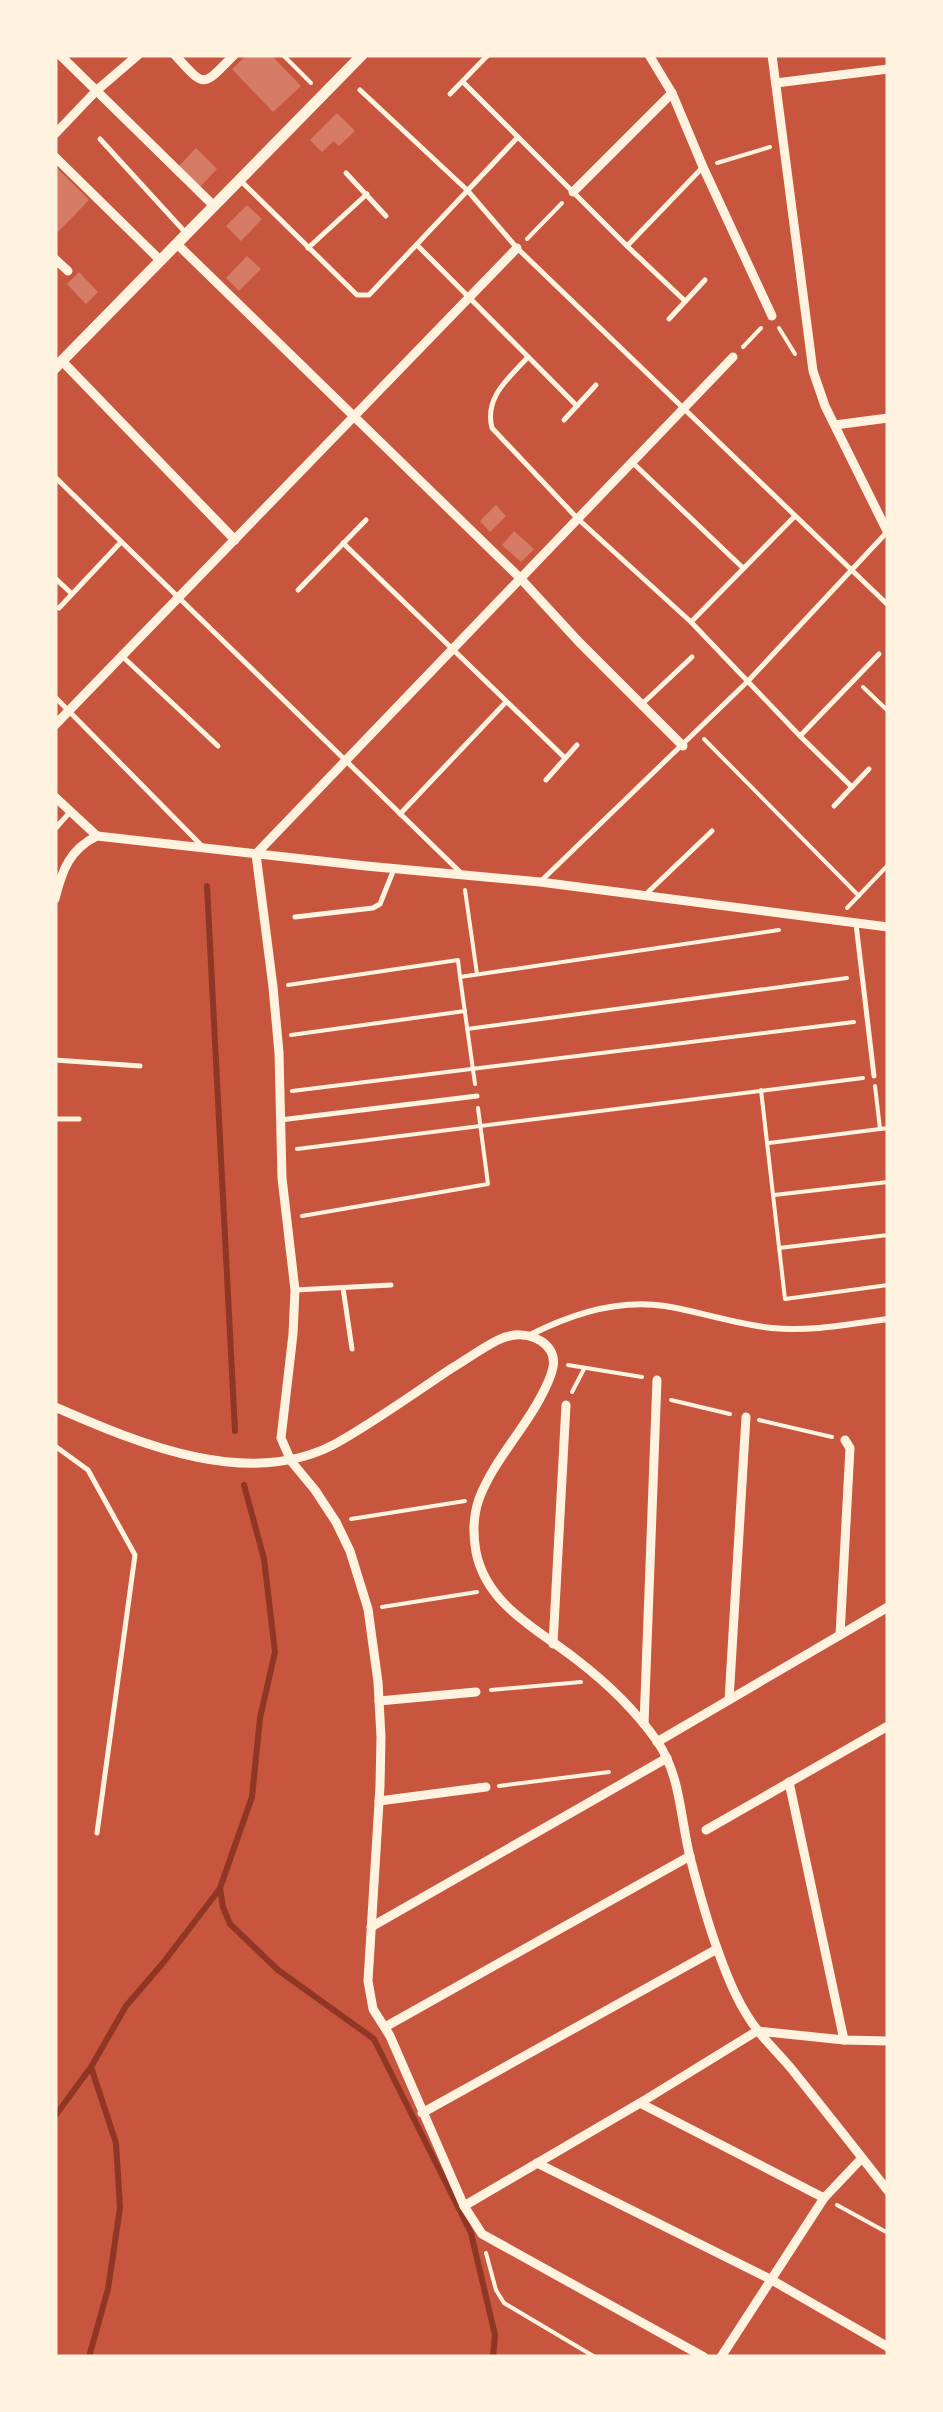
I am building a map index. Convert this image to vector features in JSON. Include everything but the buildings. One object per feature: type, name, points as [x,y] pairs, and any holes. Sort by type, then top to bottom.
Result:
[{"type":"street","points":[[60,55],[214,206]]},
{"type":"street","points":[[55,134],[138,55]]},
{"type":"street","points":[[175,55],[203,81],[209,80],[234,55]]},
{"type":"street","points":[[235,540],[58,365],[362,55]]},
{"type":"street","points":[[649,55],[672,93],[772,316]]},
{"type":"street","points":[[772,55],[813,371],[819,392],[888,532]]},
{"type":"street","points":[[776,83],[888,69]]},
{"type":"street","points":[[572,192],[672,93]]},
{"type":"street","points":[[55,158],[160,261]]},
{"type":"street","points":[[177,244],[520,579],[683,746]]},
{"type":"street","points":[[55,725],[517,248]]},
{"type":"street","points":[[55,259],[68,271]]},
{"type":"street","points":[[256,854],[733,358]]},
{"type":"street","points":[[835,424],[888,418]]},
{"type":"street","points":[[55,797],[97,836],[540,882],[888,928]]},
{"type":"street","points":[[55,898],[67,862],[76,850],[97,836]]},
{"type":"street","points":[[256,854],[278,1037],[281,1151],[294,1290],[281,1438],[291,1461],[336,1522],[350,1551],[368,1609],[379,1701],[379,1801],[368,1981],[374,2009],[464,2206],[482,2234],[704,2357]]},
{"type":"street","points":[[55,1406],[122,1436],[176,1452],[232,1461],[291,1461],[342,1440],[490,1343],[507,1336],[530,1336],[601,1308],[665,1306],[777,1329],[888,1319]]},
{"type":"street","points":[[530,1336],[550,1349],[553,1362],[544,1390],[480,1498],[474,1525],[480,1566],[515,1614],[601,1680],[658,1742],[680,1795],[690,1856],[717,1949],[742,2007],[757,2031],[888,2191]]},
{"type":"street","points":[[644,1724],[657,1380]]},
{"type":"street","points":[[554,1644],[566,1405]]},
{"type":"street","points":[[730,1700],[746,1418]]},
{"type":"street","points":[[840,1635],[850,1448],[845,1440]]},
{"type":"street","points":[[658,1742],[888,1606]]},
{"type":"street","points":[[379,1701],[476,1692]]},
{"type":"street","points":[[706,1830],[888,1726]]},
{"type":"street","points":[[371,1927],[667,1758]]},
{"type":"street","points":[[789,1782],[844,2040]]},
{"type":"street","points":[[379,1801],[486,1787]]},
{"type":"street","points":[[385,2028],[690,1856]]},
{"type":"street","points":[[422,2113],[717,1949]]},
{"type":"street","points":[[464,2206],[757,2031],[888,2042]]},
{"type":"street","points":[[640,2102],[824,2198]]},
{"type":"street","points":[[722,2357],[824,2198],[862,2158]]},
{"type":"street","points":[[537,2163],[770,2279],[888,2348]]},
{"type":"lane","points":[[450,94],[488,55]]},
{"type":"lane","points":[[463,82],[685,301]]},
{"type":"lane","points":[[360,90],[467,190],[517,248],[888,605]]},
{"type":"lane","points":[[240,180],[363,297],[518,137]]},
{"type":"lane","points":[[100,139],[186,234]]},
{"type":"lane","points":[[626,246],[703,166]]},
{"type":"lane","points":[[346,172],[386,216]]},
{"type":"lane","points":[[308,248],[367,194]]},
{"type":"lane","points":[[416,244],[577,406]]},
{"type":"lane","points":[[669,319],[705,280]]},
{"type":"lane","points":[[528,358],[500,387],[490,409],[492,428],[578,520],[690,622],[852,787]]},
{"type":"lane","points":[[564,420],[596,386]]},
{"type":"lane","points":[[632,462],[743,568]]},
{"type":"lane","points":[[55,478],[464,876]]},
{"type":"lane","points":[[690,622],[795,516]]},
{"type":"lane","points":[[298,590],[366,520]]},
{"type":"lane","points":[[540,882],[748,681],[888,532]]},
{"type":"lane","points":[[59,608],[121,542]]},
{"type":"lane","points":[[343,543],[565,758]]},
{"type":"lane","points":[[55,578],[72,594]]},
{"type":"lane","points":[[800,736],[879,654]]},
{"type":"lane","points":[[122,656],[218,746]]},
{"type":"lane","points":[[642,704],[692,657]]},
{"type":"lane","points":[[55,697],[204,848]]},
{"type":"lane","points":[[400,814],[506,702]]},
{"type":"lane","points":[[546,780],[577,745]]},
{"type":"lane","points":[[834,806],[869,769]]},
{"type":"lane","points":[[55,828],[70,812]]},
{"type":"lane","points":[[643,897],[712,831]]},
{"type":"lane","points":[[295,916],[373,908],[380,904],[394,869]]},
{"type":"lane","points":[[856,924],[874,1076]]},
{"type":"lane","points":[[55,1060],[140,1066]]},
{"type":"lane","points":[[280,1120],[477,1096]]},
{"type":"lane","points":[[55,1119],[79,1119]]},
{"type":"lane","points":[[294,1290],[391,1285]]},
{"type":"lane","points":[[342,1287],[352,1349]]},
{"type":"lane","points":[[55,1446],[88,1470],[135,1555],[97,1833]]},
{"type":"path","points":[[283,55],[323,94]]},
{"type":"path","points":[[703,166],[784,144]]},
{"type":"path","points":[[517,248],[572,192]]},
{"type":"path","points":[[772,316],[796,355],[813,371]]},
{"type":"path","points":[[854,679],[888,712]]},
{"type":"path","points":[[697,732],[859,896]]},
{"type":"path","points":[[834,922],[888,866]]},
{"type":"path","points":[[464,876],[477,974]]},
{"type":"path","points":[[460,976],[778,930]]},
{"type":"path","points":[[273,987],[458,960],[488,1184],[287,1219]]},
{"type":"path","points":[[467,1029],[862,976]]},
{"type":"path","points":[[278,1037],[465,1011]]},
{"type":"path","points":[[280,1092],[867,1020]]},
{"type":"path","points":[[281,1151],[874,1076],[880,1129]]},
{"type":"path","points":[[761,1090],[785,1299],[888,1285]]},
{"type":"path","points":[[767,1143],[888,1128]]},
{"type":"path","points":[[773,1196],[888,1182]]},
{"type":"path","points":[[780,1248],[888,1235]]},
{"type":"path","points":[[553,1362],[657,1380]]},
{"type":"path","points":[[566,1405],[584,1367]]},
{"type":"path","points":[[336,1522],[480,1498]]},
{"type":"path","points":[[368,1609],[494,1590]]},
{"type":"path","points":[[476,1692],[601,1680]]},
{"type":"path","points":[[486,1787],[616,1771]]},
{"type":"path","points":[[824,2198],[888,2232]]},
{"type":"path","points":[[482,2234],[496,2290],[504,2303],[595,2357]]},
{"type":"waterway","points":[[207,886],[235,1431]]},
{"type":"waterway","points":[[244,1485],[264,1559],[275,1652],[260,1718],[252,1797],[220,1888],[223,1907],[230,1924],[278,1970],[374,2039],[471,2233],[495,2335],[493,2357]]},
{"type":"waterway","points":[[55,2116],[91,2067],[126,2006],[218,1891]]},
{"type":"waterway","points":[[89,2357],[108,2289],[120,2208],[116,2143],[91,2067]]}]
